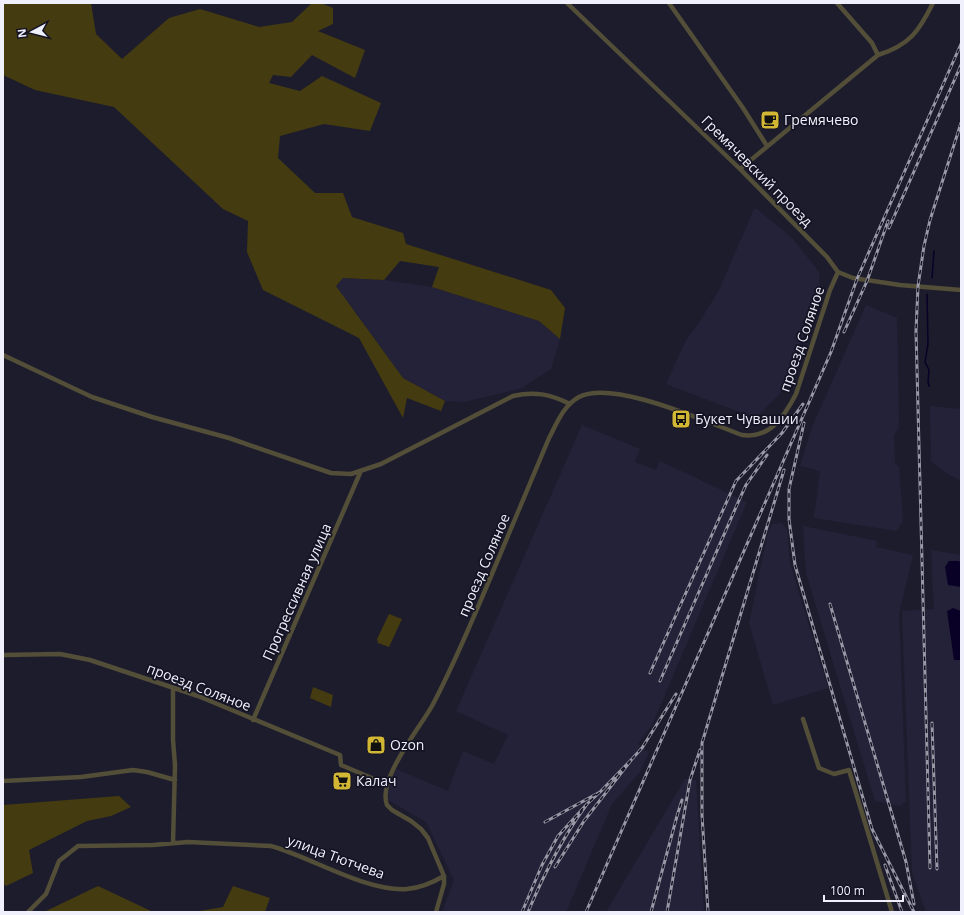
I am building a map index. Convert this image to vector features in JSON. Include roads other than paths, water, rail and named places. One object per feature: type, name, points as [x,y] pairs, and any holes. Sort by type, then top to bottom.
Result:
[{"type":"street","name":"Гремячевский проезд","points":[[567,3],[740,169],[827,257],[838,272]]},
{"type":"street","points":[[669,3],[743,108],[767,146]]},
{"type":"street","points":[[837,3],[872,43],[878,54]]},
{"type":"street","points":[[740,169],[878,54],[900,46],[912,38],[920,29],[933,3]]},
{"type":"street","points":[[838,272],[867,281],[961,290]]},
{"type":"street","name":"проезд Соляное","points":[[3,655],[60,654],[90,660],[199,696],[253,720],[340,755],[341,765],[386,784],[391,771],[432,706],[460,649],[550,438],[559,419],[570,404],[587,394],[604,392],[616,393],[646,401],[742,435],[760,435],[778,422],[796,394],[830,290],[838,272]]},
{"type":"street","points":[[3,355],[92,397],[129,410],[222,436],[331,473],[344,475],[360,472],[381,464],[513,396],[529,393],[538,394],[558,398],[570,404]]},
{"type":"street","name":"Прогрессивная улица","points":[[253,720],[360,472]]},
{"type":"street","points":[[173,688],[175,780],[173,844]]},
{"type":"street","points":[[804,719],[819,768],[834,774],[849,770],[892,912]]},
{"type":"street","points":[[3,781],[81,777],[133,770],[147,772],[175,780]]},
{"type":"street","points":[[386,784],[385,794],[387,805],[421,829],[428,838],[444,876],[444,884],[436,912]]},
{"type":"street","name":"улица Тютчева","points":[[28,912],[46,894],[59,861],[78,846],[199,843],[271,846],[284,849],[326,868],[371,883],[394,888],[418,888],[444,876]]},
{"type":"waterway","points":[[932,278],[934,251]]},
{"type":"waterway","points":[[927,294],[928,344],[925,362],[929,370],[929,386]]},
{"type":"railway","points":[[586,912],[831,352],[857,279],[961,44]]},
{"type":"railway","points":[[889,228],[961,65]]},
{"type":"railway","points":[[930,868],[916,331],[918,286],[924,246],[930,220],[961,123]]},
{"type":"railway","points":[[844,332],[867,281],[888,221]]},
{"type":"railway","points":[[650,673],[736,481],[782,433],[803,404]]},
{"type":"railway","points":[[804,423],[789,489],[789,519],[795,565],[872,829],[914,912]]},
{"type":"railway","points":[[660,681],[746,485],[767,455]]},
{"type":"railway","points":[[708,912],[702,815],[702,743],[784,470]]},
{"type":"railway","points":[[830,604],[906,862],[914,904]]},
{"type":"railway","points":[[632,759],[642,748],[676,694]]},
{"type":"railway","points":[[932,723],[937,869]]},
{"type":"railway","points":[[667,912],[690,780],[700,750]]},
{"type":"railway","points":[[555,867],[584,821],[632,759],[600,792]]},
{"type":"railway","points":[[545,822],[600,792],[587,804]]},
{"type":"railway","points":[[651,912],[682,800]]},
{"type":"railway","points":[[522,912],[542,865],[558,836],[587,804],[569,830],[554,856],[528,912]]},
{"type":"railway","points":[[885,865],[902,912]]},
{"type":"place","name":"Гремячево","points":[[770,120]]},
{"type":"place","name":"Букет Чувашии","points":[[681,419]]},
{"type":"place","name":"Ozon","points":[[376,745]]},
{"type":"place","name":"Калач","points":[[342,781]]}]
